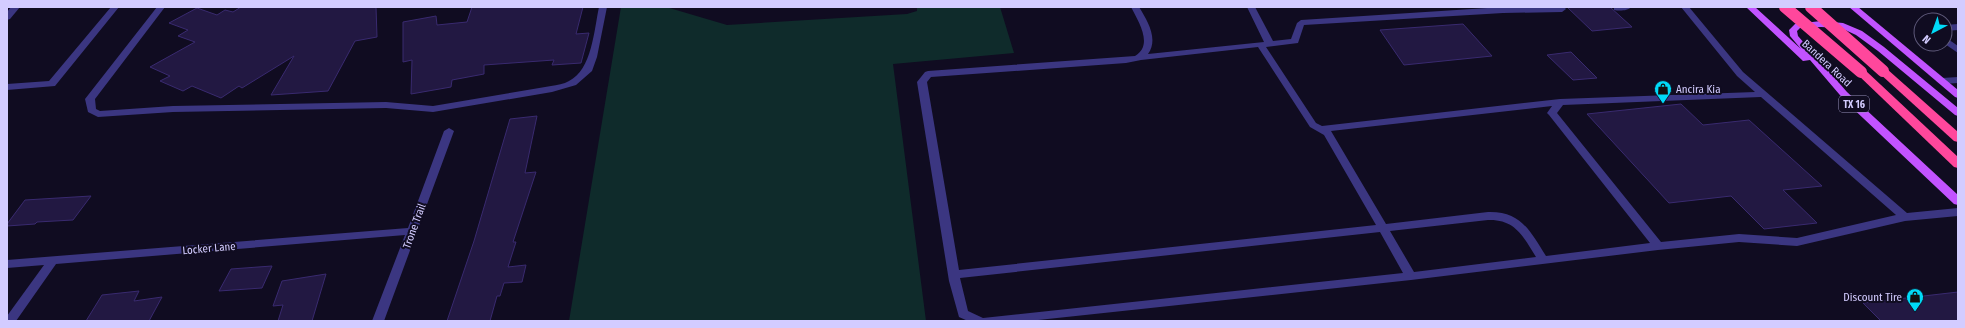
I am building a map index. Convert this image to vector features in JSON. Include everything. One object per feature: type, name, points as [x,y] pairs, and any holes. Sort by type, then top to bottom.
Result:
[{"type":"highway","points":[[1786,7],[1861,72],[1958,164]]},
{"type":"highway","points":[[1811,7],[1958,138]]},
{"type":"main road","name":"Bandera Road","points":[[1750,7],[1958,201]]},
{"type":"main road","points":[[1853,7],[1958,95]]},
{"type":"main road","points":[[1848,99],[1794,36],[1793,30],[1798,26],[1821,24],[1843,26],[1859,33],[1881,49],[1958,113]]},
{"type":"street","points":[[7,17],[16,7]]},
{"type":"street","points":[[7,87],[52,84],[114,7]]},
{"type":"street","points":[[161,7],[90,100],[91,110],[98,114],[173,110],[386,105],[433,109],[552,89],[573,83],[587,71],[594,57],[603,7]]},
{"type":"street","points":[[1136,7],[1148,34],[1147,49],[1141,57]]},
{"type":"street","points":[[1251,7],[1265,44],[1313,125],[1328,133],[1411,276]]},
{"type":"street","points":[[1617,8],[1627,7]]},
{"type":"street","points":[[1685,7],[1740,74],[1905,217]]},
{"type":"street","points":[[978,321],[963,314],[954,275],[922,82],[928,74],[1126,60],[1141,57],[1295,41],[1301,23],[1503,10],[1562,9]]},
{"type":"street","points":[[1942,81],[1958,80]]},
{"type":"street","points":[[1321,129],[1560,102],[1763,94]]},
{"type":"street","points":[[1560,102],[1552,114],[1658,246]]},
{"type":"street","name":"Trone Trail","points":[[378,321],[449,131]]},
{"type":"street","points":[[988,321],[1411,276],[1658,246],[1739,238],[1797,242],[1905,217],[1958,212]]},
{"type":"street","points":[[954,275],[1488,216],[1505,217],[1515,222],[1522,228],[1544,261]]},
{"type":"street","name":"Locker Lane","points":[[7,264],[412,231]]},
{"type":"street","points":[[10,321],[52,260]]},
{"type":"green space","points":[[621,7],[666,7],[727,25],[907,14],[917,11],[917,7],[1000,7],[1014,53],[893,64],[926,321],[569,321]]},
{"type":"building","points":[[241,7],[376,7],[377,37],[355,41],[328,91],[271,95],[294,56],[242,88],[239,86],[221,98],[192,86],[183,91],[160,81],[170,76],[150,67],[195,42],[178,36],[188,30],[169,23],[197,8],[217,15],[225,10],[233,12]]},
{"type":"building","points":[[472,7],[583,7],[576,34],[589,33],[581,63],[552,65],[554,60],[484,65],[484,74],[452,80],[451,87],[411,94],[412,60],[403,62],[403,22],[436,16],[437,25],[467,22]]},
{"type":"building","points":[[1567,7],[1610,7],[1632,27],[1592,31]]},
{"type":"building","points":[[1463,24],[1492,56],[1404,65],[1380,30]]},
{"type":"building","points":[[1571,52],[1597,78],[1573,80],[1547,55]]},
{"type":"building","points":[[1681,104],[1703,125],[1749,120],[1822,186],[1783,190],[1817,223],[1764,229],[1731,196],[1669,203],[1587,114]]},
{"type":"building","points":[[537,116],[525,173],[536,172],[513,242],[516,242],[508,267],[526,265],[522,282],[504,283],[500,296],[497,296],[490,321],[447,321],[474,241],[510,119]]},
{"type":"building","points":[[91,196],[73,220],[37,222],[35,224],[7,226],[25,200]]},
{"type":"building","points":[[272,266],[262,288],[219,291],[231,269]]},
{"type":"building","points":[[326,274],[312,321],[278,321],[283,305],[273,306],[282,281]]},
{"type":"building","points":[[139,291],[134,301],[162,297],[149,321],[86,321],[102,295]]},
{"type":"building","name":"Discount Tire","points":[[1958,292],[1958,321],[1881,321],[1863,303]]},
{"type":"place","name":"Ancira Kia","points":[[1663,104]]},
{"type":"place","name":"Discount Tire","points":[[1915,312]]}]
